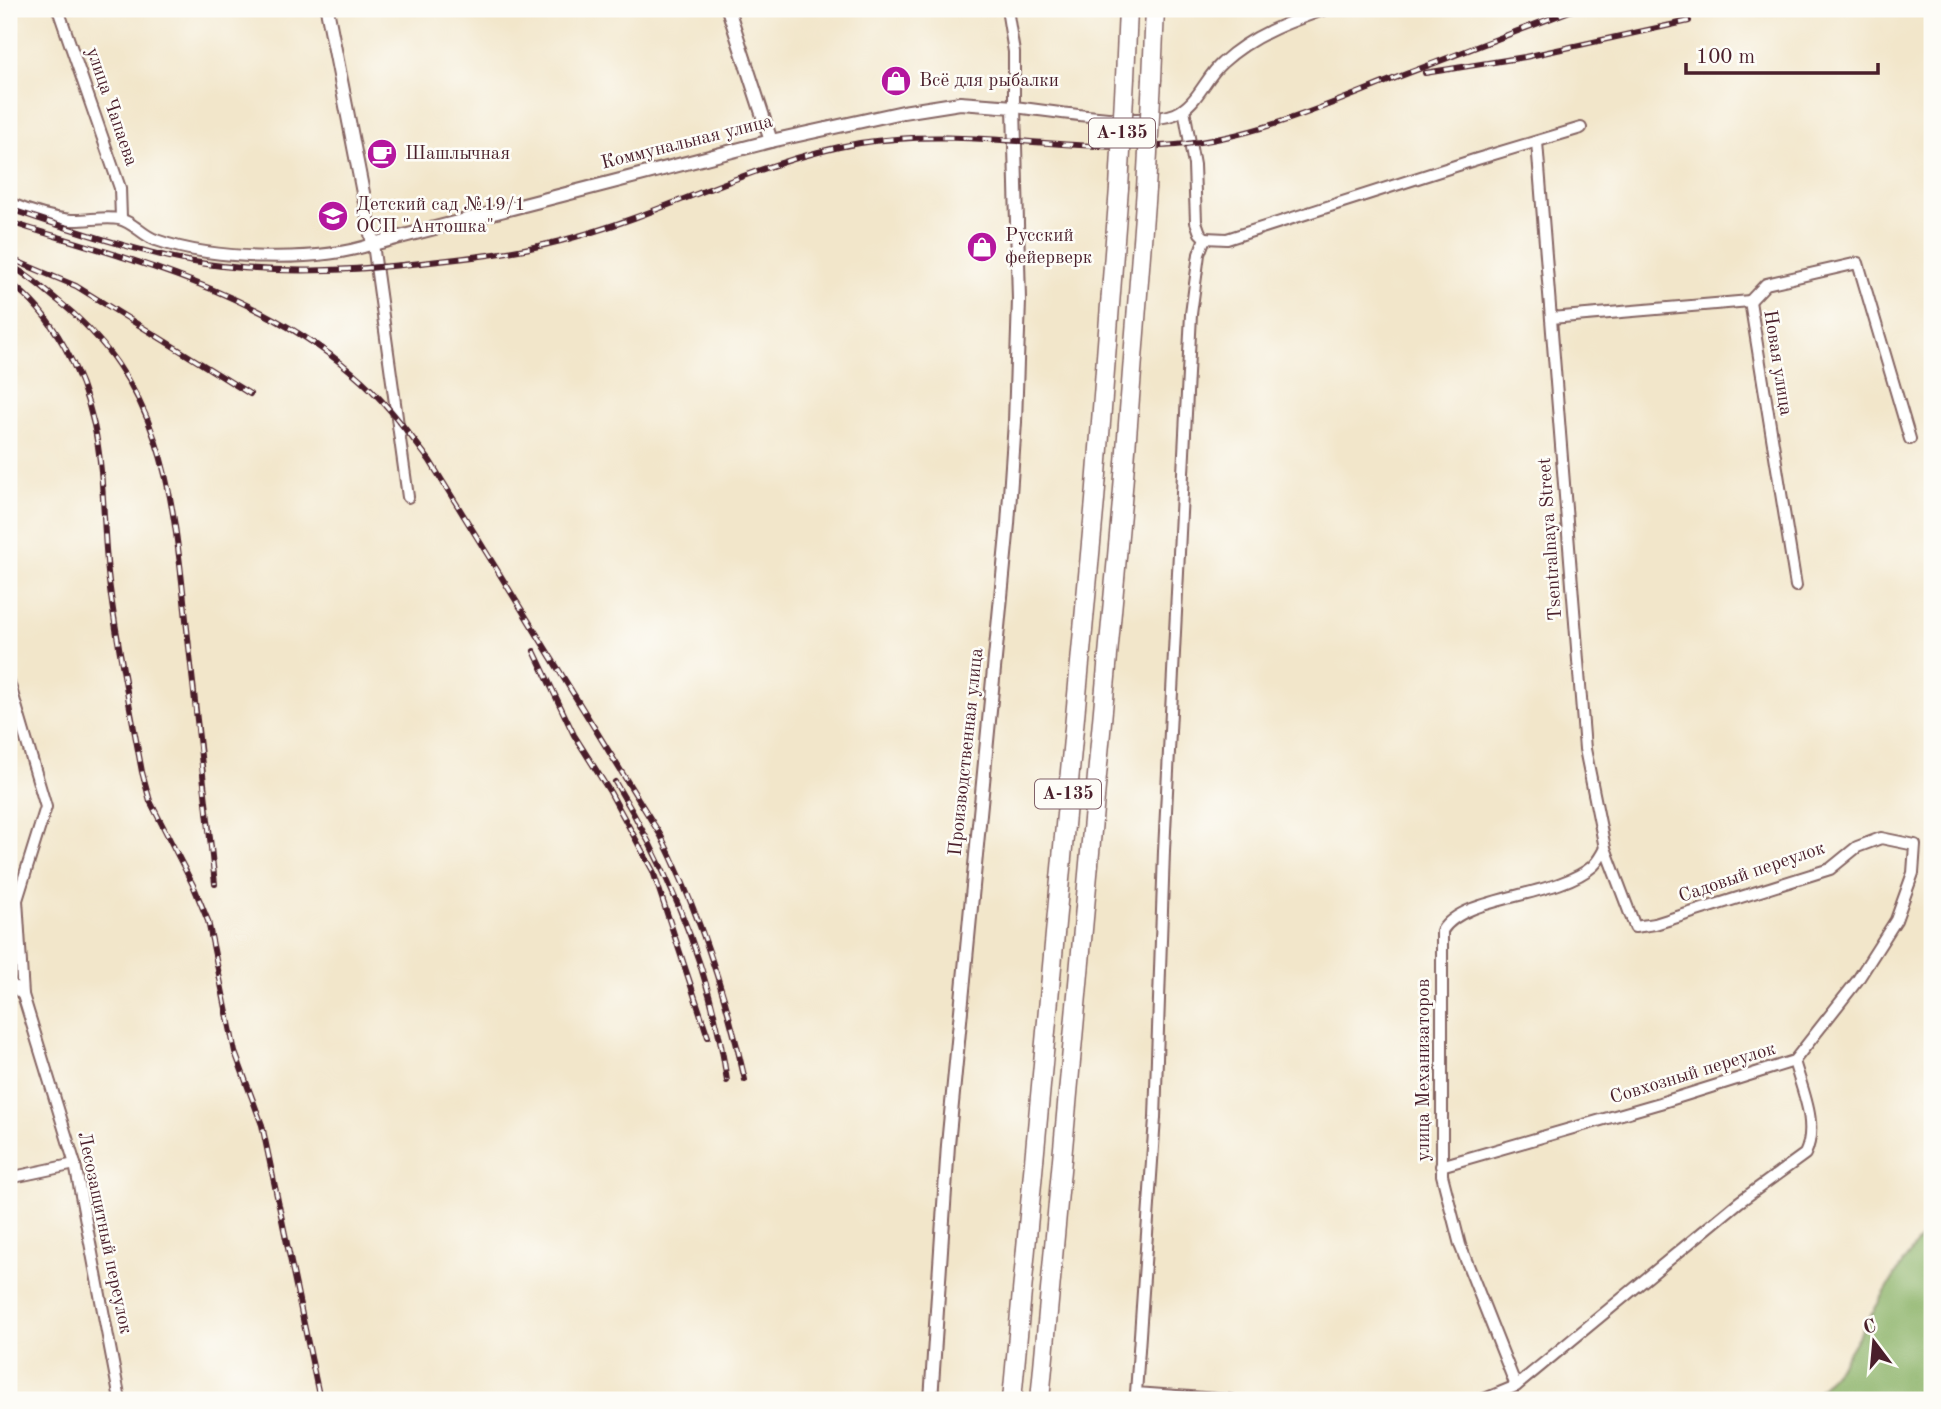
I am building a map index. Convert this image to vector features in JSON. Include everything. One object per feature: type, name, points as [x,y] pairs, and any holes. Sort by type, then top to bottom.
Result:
[{"type":"highway","name":"А-135","points":[[1012,1400],[1095,500],[1119,188],[1128,9]]},
{"type":"highway","name":"А-135","points":[[1040,1400],[1122,502],[1146,189],[1155,9]]},
{"type":"street","name":"улица Чапаева","points":[[58,9],[120,188],[121,218]]},
{"type":"street","points":[[327,9],[373,244],[408,497]]},
{"type":"street","points":[[727,9],[771,141]]},
{"type":"street","points":[[1007,9],[1014,52],[1014,107],[1104,117],[1160,118],[1184,109],[1221,64],[1261,34],[1326,9]]},
{"type":"street","name":"Коммунальная улица","points":[[373,244],[771,141],[937,106],[982,103],[1014,107]]},
{"type":"street","name":"Производственная улица","points":[[931,1400],[947,1145],[1007,538],[1015,422],[1019,300],[1014,107]]},
{"type":"street","points":[[1184,109],[1194,165],[1196,222],[1205,238],[1227,239],[1581,128]]},
{"type":"street","name":"Tsentralnaya Street","points":[[1537,142],[1585,749],[1605,848],[1635,927]]},
{"type":"street","points":[[9,203],[28,211],[70,220],[121,218],[153,240],[209,251],[273,257],[351,252],[373,244]]},
{"type":"street","points":[[1205,238],[1199,254],[1191,314],[1164,851],[1155,1118],[1136,1393],[1231,1400]]},
{"type":"street","points":[[1750,301],[1766,284],[1858,263],[1910,439]]},
{"type":"street","name":"Новая улица","points":[[1550,318],[1750,301],[1796,586]]},
{"type":"street","name":"Лесозащитный переулок","points":[[9,682],[46,807],[17,900],[23,995],[75,1164],[120,1400]]},
{"type":"street","name":"Садовый переулок","points":[[1635,927],[1655,924],[1830,869],[1857,847],[1881,838],[1915,845]]},
{"type":"street","name":"Совхозный переулок","points":[[1441,1166],[1648,1107],[1794,1061],[1857,981],[1896,920],[1913,873],[1915,845]]},
{"type":"street","name":"улица Механизаторов","points":[[1516,1387],[1460,1245],[1441,1166],[1442,930],[1448,920],[1467,911],[1548,888],[1577,876],[1594,865],[1605,848]]},
{"type":"street","points":[[9,982],[23,995]]},
{"type":"street","points":[[1482,1400],[1516,1387],[1739,1202],[1805,1154],[1810,1144],[1811,1124],[1794,1061]]},
{"type":"street","points":[[9,1178],[75,1164]]},
{"type":"green space","points":[[1932,1223],[1932,1400],[1811,1400],[1842,1363],[1902,1264]]},
{"type":"railway","points":[[9,209],[98,238],[188,261],[219,266],[282,270],[345,269],[473,257],[525,249],[575,237],[787,161],[860,143],[939,137],[1137,147],[1176,145],[1232,136],[1314,110],[1575,9]]},
{"type":"railway","points":[[1425,73],[1525,57],[1689,21]]},
{"type":"railway","points":[[9,222],[189,280],[275,320],[315,344],[353,373],[394,415],[430,461],[661,836],[700,925],[729,1017],[745,1080]]},
{"type":"railway","points":[[16,261],[76,286],[250,394]]},
{"type":"railway","points":[[9,265],[39,285],[94,334],[124,373],[145,414],[160,457],[171,502],[178,549],[215,884]]},
{"type":"railway","points":[[9,282],[40,310],[53,327],[74,365],[89,405],[98,445],[113,612],[142,772],[150,801],[194,887],[208,921],[235,1052],[262,1125],[320,1400]]},
{"type":"railway","points":[[534,651],[574,735],[610,792],[653,871],[708,1037]]},
{"type":"railway","points":[[615,782],[654,852],[686,925],[711,1002],[727,1081]]},
{"type":"place","name":"Всё для рыбалки","points":[[896,81]]},
{"type":"place","name":"Шашлычная","points":[[382,154]]},
{"type":"place","name":"Детский сад №19/1 ОСП \"Антошка\"","points":[[333,216]]},
{"type":"place","name":"Русский фейерверк","points":[[982,247]]}]
